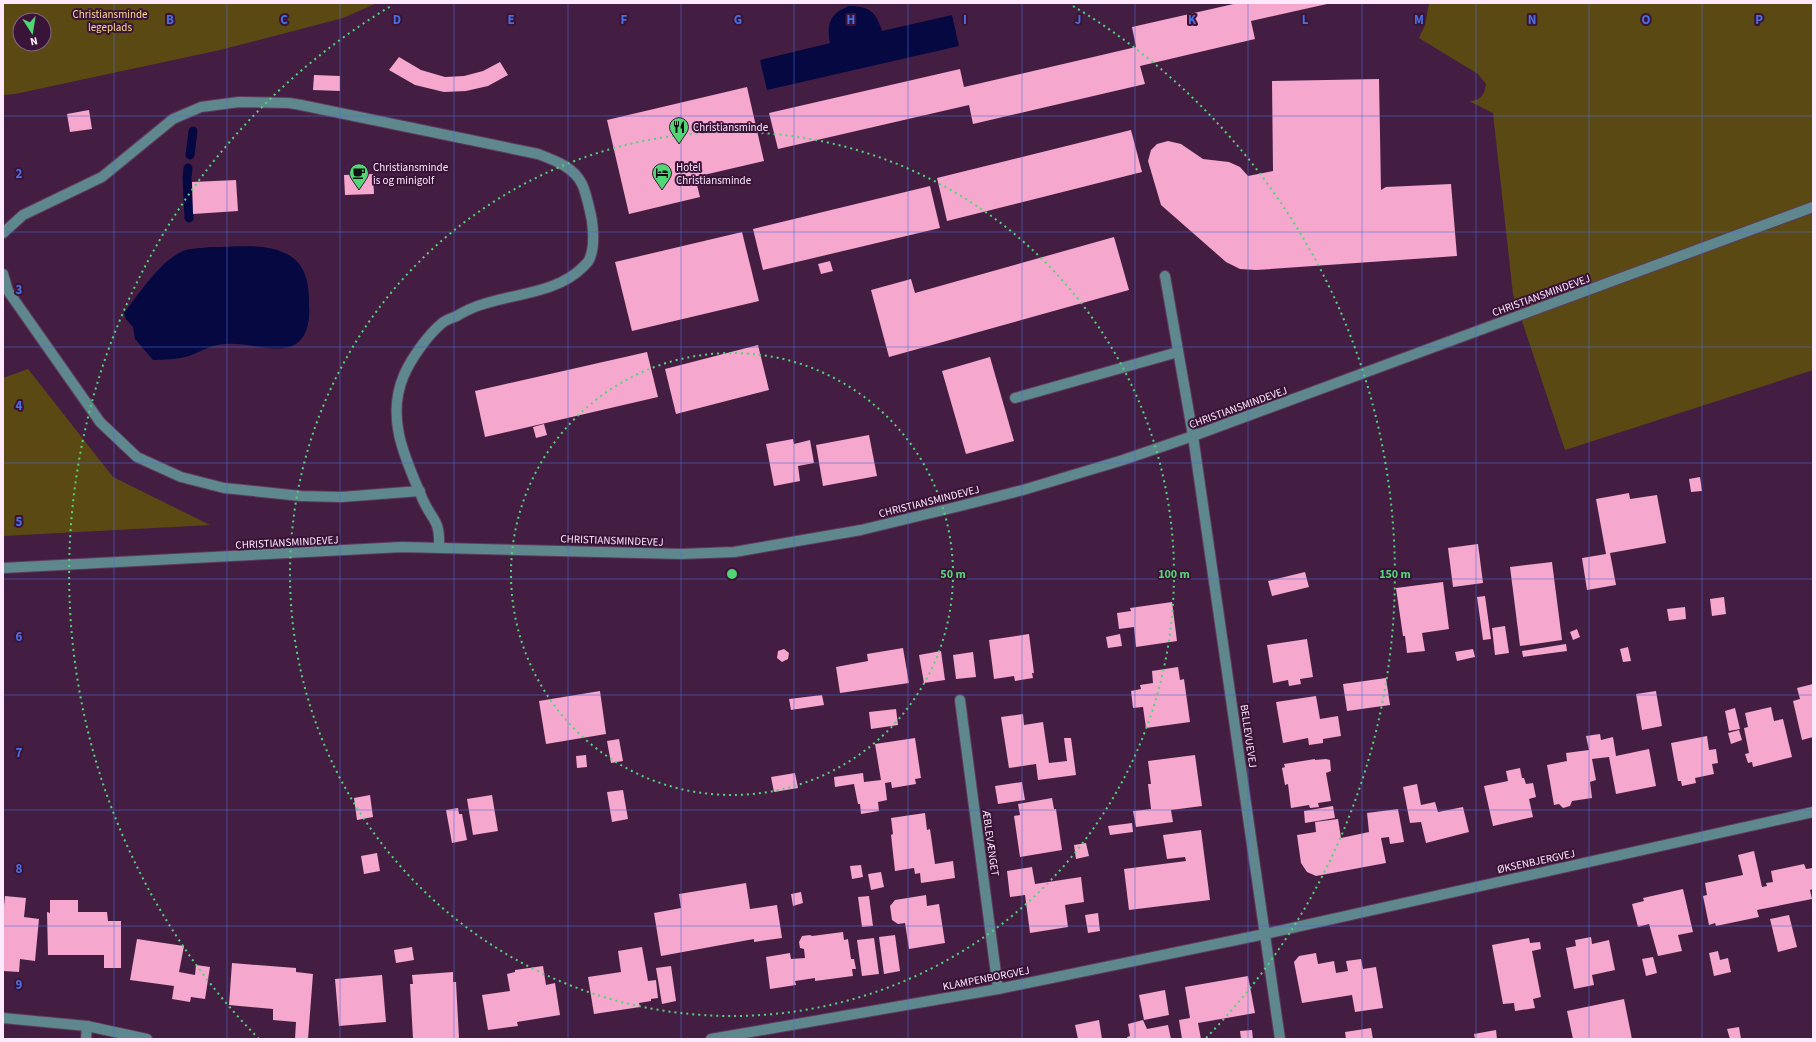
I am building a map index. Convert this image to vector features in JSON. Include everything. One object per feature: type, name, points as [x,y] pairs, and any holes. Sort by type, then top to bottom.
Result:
[{"type":"street","points":[[3,233],[23,215],[102,177],[173,119],[201,107],[239,102],[289,103],[538,154],[562,164],[582,183],[593,220],[593,240],[589,261],[576,274],[556,285],[471,308],[441,324],[417,352],[404,375],[398,396],[395,415],[400,441],[407,462],[424,501],[437,522],[440,532],[439,547]]},
{"type":"street","name":"CHRISTIANSMINDEVEJ","points":[[3,568],[402,547],[681,554],[734,552],[861,530],[1023,490],[1123,460],[1193,436],[1813,207]]},
{"type":"street","points":[[3,274],[8,291],[100,422],[137,457],[181,477],[224,488],[301,496],[341,497],[420,491]]},
{"type":"street","name":"BELLEVUEVEJ","points":[[1166,276],[1193,436],[1280,1039]]},
{"type":"street","points":[[1016,398],[1178,352]]},
{"type":"street","name":"ÆBLEVÆNGET","points":[[960,700],[998,989]]},
{"type":"street","name":"ØKSENBJERGVEJ","points":[[1265,934],[1813,812]]},
{"type":"street","name":"KLAMPENBORGVEJ","points":[[711,1039],[998,989],[1265,934]]},
{"type":"street","points":[[3,1018],[87,1026],[147,1039]]},
{"type":"street","points":[[86,1039],[87,1026]]},
{"type":"green space","name":"Christiansminde legeplads","points":[[3,3],[377,3],[343,18],[220,50],[15,94],[3,95]]},
{"type":"green space","points":[[1429,3],[1813,3],[1813,370],[1565,450],[1513,294],[1493,113],[1469,101],[1479,99],[1481,97],[1486,84],[1478,74],[1419,38],[1425,25]]},
{"type":"green space","points":[[28,369],[113,477],[210,525],[3,536],[3,378]]},
{"type":"shaded area","points":[[849,6],[862,7],[871,11],[877,19],[882,31],[952,15],[959,46],[767,90],[760,60],[830,43],[829,25],[831,20],[837,12]]},
{"type":"shaded area","points":[[254,246],[281,251],[293,258],[301,267],[309,290],[308,322],[306,332],[300,341],[289,347],[281,348],[221,344],[185,357],[153,360],[135,339],[133,327],[126,319],[124,313],[150,279],[166,262],[186,250],[211,247]]},
{"type":"building","points":[[1238,3],[1327,4],[1251,21],[1255,39],[1140,66],[1145,84],[973,124],[969,105],[778,149],[769,113],[960,69],[964,87],[1136,47],[1132,27]]},
{"type":"building","points":[[399,57],[421,70],[445,77],[464,76],[483,71],[500,62],[508,75],[488,86],[466,91],[444,92],[415,85],[389,70]]},
{"type":"building","points":[[314,75],[340,76],[340,91],[313,90]]},
{"type":"building","points":[[1379,79],[1381,190],[1386,187],[1451,184],[1457,256],[1256,270],[1240,269],[1226,262],[1161,205],[1148,161],[1151,150],[1157,144],[1168,141],[1181,144],[1203,159],[1229,162],[1240,167],[1248,176],[1273,171],[1272,81]]},
{"type":"building","points":[[747,87],[764,161],[695,177],[700,197],[629,214],[607,120]]},
{"type":"building","points":[[89,110],[92,129],[70,132],[67,114]]},
{"type":"building","points":[[1131,130],[1142,172],[947,221],[937,178]]},
{"type":"building","points":[[373,174],[374,194],[345,195],[344,175]]},
{"type":"building","points":[[236,180],[238,211],[193,214],[192,182]]},
{"type":"building","points":[[930,186],[940,228],[763,270],[753,229]]},
{"type":"building","points":[[742,232],[759,301],[632,331],[615,262]]},
{"type":"building","points":[[1114,237],[1129,290],[889,357],[871,290],[911,279],[915,293]]},
{"type":"building","points":[[830,261],[833,271],[821,274],[818,264]]},
{"type":"building","points":[[758,345],[769,390],[676,414],[665,369]]},
{"type":"building","points":[[647,352],[658,397],[485,437],[475,391]]},
{"type":"building","points":[[990,357],[1014,441],[966,454],[942,371]]},
{"type":"building","points":[[544,424],[547,435],[536,438],[533,427]]},
{"type":"building","points":[[869,435],[877,476],[823,486],[816,445]]},
{"type":"building","points":[[793,439],[794,444],[810,440],[814,463],[798,466],[800,481],[774,486],[766,444]]},
{"type":"building","points":[[1700,477],[1702,491],[1691,492],[1689,479]]},
{"type":"building","points":[[1629,493],[1630,499],[1657,495],[1666,543],[1610,553],[1616,585],[1587,590],[1582,558],[1606,554],[1596,499]]},
{"type":"building","points":[[1478,544],[1483,583],[1453,587],[1448,548]]},
{"type":"building","points":[[1552,562],[1562,640],[1520,646],[1510,567]]},
{"type":"building","points":[[1305,572],[1309,587],[1272,596],[1268,581]]},
{"type":"building","points":[[1443,582],[1449,629],[1422,633],[1425,651],[1407,653],[1396,588]]},
{"type":"building","points":[[1485,596],[1491,639],[1483,640],[1477,597]]},
{"type":"building","points":[[1724,597],[1726,614],[1712,616],[1710,599]]},
{"type":"building","points":[[1172,602],[1177,641],[1136,647],[1134,627],[1119,629],[1117,613],[1131,611],[1130,608]]},
{"type":"building","points":[[1685,607],[1686,619],[1669,621],[1667,609]]},
{"type":"building","points":[[1505,626],[1509,653],[1495,655],[1492,628]]},
{"type":"building","points":[[1577,629],[1580,637],[1573,640],[1570,632]]},
{"type":"building","points":[[1029,634],[1034,673],[1032,673],[1033,678],[1015,681],[1014,676],[994,679],[989,640]]},
{"type":"building","points":[[1120,634],[1122,646],[1108,648],[1106,637]]},
{"type":"building","points":[[1307,639],[1313,677],[1300,679],[1301,684],[1289,686],[1288,680],[1273,683],[1267,645]]},
{"type":"building","points":[[1566,644],[1567,651],[1523,657],[1522,651]]},
{"type":"building","points":[[1628,647],[1631,661],[1623,662],[1620,649]]},
{"type":"building","points":[[903,648],[909,683],[840,693],[836,667],[868,661],[867,654]]},
{"type":"building","points":[[784,649],[789,653],[788,659],[782,662],[777,658],[778,651]]},
{"type":"building","points":[[1473,649],[1475,657],[1457,661],[1455,652]]},
{"type":"building","points":[[941,651],[945,680],[924,683],[919,655]]},
{"type":"building","points":[[973,652],[976,677],[956,679],[953,655]]},
{"type":"building","points":[[1178,667],[1180,680],[1184,679],[1190,722],[1146,728],[1143,707],[1133,708],[1131,691],[1141,689],[1140,685],[1153,683],[1152,671]]},
{"type":"building","points":[[1386,678],[1390,705],[1347,711],[1343,684]]},
{"type":"building","points":[[1813,684],[1813,737],[1802,740],[1793,701],[1800,699],[1797,688]]},
{"type":"building","points":[[600,691],[606,734],[546,744],[539,701]]},
{"type":"building","points":[[1656,691],[1662,726],[1642,730],[1636,694]]},
{"type":"building","points":[[822,695],[824,705],[791,710],[789,699]]},
{"type":"building","points":[[1316,696],[1320,719],[1338,716],[1341,736],[1323,739],[1323,743],[1309,745],[1308,738],[1283,743],[1276,702]]},
{"type":"building","points":[[1771,707],[1774,721],[1783,719],[1792,757],[1753,767],[1752,762],[1748,763],[1745,754],[1749,753],[1744,728],[1748,727],[1745,713]]},
{"type":"building","points":[[1735,708],[1740,729],[1729,731],[1725,711]]},
{"type":"building","points":[[896,709],[898,725],[871,729],[869,712]]},
{"type":"building","points":[[1023,714],[1024,725],[1043,722],[1049,763],[1067,761],[1064,738],[1071,738],[1076,775],[1038,780],[1036,764],[1009,768],[1001,717]]},
{"type":"building","points":[[1739,730],[1742,740],[1731,744],[1728,733]]},
{"type":"building","points":[[1600,734],[1601,740],[1613,737],[1616,756],[1649,749],[1656,786],[1616,794],[1609,757],[1592,759],[1596,780],[1590,782],[1592,798],[1572,801],[1570,806],[1563,808],[1559,804],[1554,805],[1547,765],[1567,761],[1566,753],[1589,750],[1586,736]]},
{"type":"building","points":[[1707,736],[1709,750],[1716,749],[1718,763],[1712,764],[1714,774],[1695,778],[1696,783],[1682,786],[1681,781],[1678,781],[1671,743]]},
{"type":"building","points":[[915,738],[921,778],[915,779],[916,784],[892,788],[891,782],[885,783],[887,800],[878,802],[879,811],[861,814],[860,804],[858,804],[854,784],[835,787],[834,777],[863,773],[864,782],[881,780],[875,744]]},
{"type":"building","points":[[619,739],[623,761],[611,763],[607,741]]},
{"type":"building","points":[[586,755],[587,767],[577,768],[576,756]]},
{"type":"building","points":[[1195,755],[1202,806],[1171,810],[1173,822],[1136,827],[1133,811],[1151,809],[1148,784],[1151,784],[1148,761]]},
{"type":"building","points":[[1315,759],[1330,760],[1331,771],[1326,773],[1331,801],[1318,803],[1319,807],[1310,808],[1309,805],[1291,808],[1288,784],[1285,785],[1282,768],[1285,767],[1284,764]]},
{"type":"building","points":[[1520,768],[1522,778],[1524,778],[1526,784],[1533,783],[1536,797],[1529,799],[1533,817],[1493,826],[1484,786],[1508,781],[1506,771]]},
{"type":"building","points":[[795,773],[798,788],[774,792],[771,777]]},
{"type":"building","points":[[1022,782],[1025,800],[998,804],[995,786]]},
{"type":"building","points":[[1417,784],[1421,805],[1435,802],[1438,812],[1463,807],[1469,832],[1426,843],[1421,822],[1410,823],[1403,787]]},
{"type":"building","points":[[623,790],[628,819],[612,822],[607,792]]},
{"type":"building","points":[[370,795],[373,817],[357,820],[354,798]]},
{"type":"building","points":[[492,795],[498,831],[473,835],[467,799]]},
{"type":"building","points":[[1052,798],[1054,809],[1056,809],[1062,850],[1020,857],[1014,816],[1020,815],[1018,804]]},
{"type":"building","points":[[1333,806],[1335,818],[1305,823],[1304,811]]},
{"type":"building","points":[[458,808],[459,814],[462,814],[467,840],[452,843],[446,810]]},
{"type":"building","points":[[1398,809],[1404,842],[1390,844],[1389,837],[1381,838],[1386,863],[1316,876],[1307,872],[1301,863],[1297,835],[1316,832],[1315,822],[1338,819],[1341,838],[1369,832],[1367,813]]},
{"type":"building","points":[[925,813],[927,830],[930,829],[935,864],[953,861],[955,878],[921,883],[920,873],[915,874],[914,868],[895,871],[891,835],[893,834],[891,818]]},
{"type":"building","points":[[1132,823],[1133,832],[1110,835],[1108,826]]},
{"type":"building","points":[[1201,830],[1210,900],[1129,910],[1124,869],[1186,861],[1185,857],[1167,859],[1163,835]]},
{"type":"building","points":[[1086,843],[1089,856],[1076,859],[1074,845]]},
{"type":"building","points":[[1754,851],[1762,887],[1767,886],[1766,883],[1773,882],[1771,871],[1804,864],[1806,869],[1813,868],[1813,889],[1810,890],[1812,899],[1757,910],[1759,917],[1716,926],[1715,923],[1709,925],[1703,896],[1707,895],[1705,883],[1743,875],[1738,855]]},
{"type":"building","points":[[377,853],[380,871],[364,874],[361,856]]},
{"type":"building","points":[[861,865],[863,877],[852,879],[850,866]]},
{"type":"building","points":[[1032,867],[1035,884],[1081,877],[1084,902],[1065,905],[1068,927],[1030,933],[1025,895],[1010,897],[1007,871]]},
{"type":"building","points":[[881,872],[884,887],[871,890],[868,874]]},
{"type":"building","points":[[746,883],[750,909],[777,905],[782,938],[754,942],[754,939],[661,956],[654,913],[681,908],[679,894]]},
{"type":"building","points":[[1683,889],[1693,932],[1678,935],[1682,951],[1658,956],[1649,924],[1638,927],[1632,904],[1644,901],[1643,898]]},
{"type":"building","points":[[801,892],[803,903],[793,906],[791,894]]},
{"type":"building","points":[[926,895],[927,906],[939,904],[945,943],[909,949],[905,923],[898,924],[892,920],[890,906],[895,900]]},
{"type":"building","points":[[5,896],[26,898],[24,917],[39,919],[35,961],[20,959],[19,972],[3,971],[3,916]]},
{"type":"building","points":[[869,896],[873,926],[862,927],[858,897]]},
{"type":"building","points":[[50,900],[78,900],[78,912],[107,912],[108,921],[121,921],[121,968],[104,968],[104,955],[48,955],[47,912],[50,913]]},
{"type":"building","points":[[1098,913],[1100,931],[1088,933],[1085,915]]},
{"type":"building","points":[[1789,915],[1797,947],[1778,952],[1770,919]]},
{"type":"building","points":[[843,932],[844,940],[848,939],[851,959],[854,959],[856,969],[852,969],[853,976],[815,981],[815,978],[795,981],[796,985],[770,989],[766,957],[790,953],[791,959],[805,958],[804,949],[800,948],[799,942],[802,936]]},
{"type":"building","points":[[895,935],[900,971],[884,974],[879,937]]},
{"type":"building","points":[[1591,937],[1592,944],[1609,940],[1615,970],[1592,975],[1594,985],[1574,989],[1566,948],[1576,946],[1575,940]]},
{"type":"building","points":[[874,938],[879,974],[862,976],[857,940]]},
{"type":"building","points":[[1529,938],[1530,943],[1540,942],[1541,949],[1532,951],[1541,997],[1533,999],[1535,1008],[1515,1011],[1514,1003],[1503,1004],[1492,945]]},
{"type":"building","points":[[137,939],[184,946],[179,972],[195,975],[196,965],[210,967],[205,999],[191,997],[190,1002],[172,999],[174,986],[130,980]]},
{"type":"building","points":[[412,947],[414,960],[396,963],[394,950]]},
{"type":"building","points":[[642,947],[648,981],[656,980],[658,998],[639,1003],[640,1007],[594,1014],[588,977],[621,972],[618,951]]},
{"type":"building","points":[[1718,951],[1720,960],[1728,958],[1731,972],[1714,976],[1709,953]]},
{"type":"building","points":[[1316,953],[1318,964],[1334,961],[1336,973],[1348,971],[1346,961],[1361,959],[1363,969],[1376,967],[1383,1008],[1355,1012],[1352,995],[1302,1003],[1294,962],[1299,956]]},
{"type":"building","points":[[1653,957],[1657,973],[1646,976],[1642,959]]},
{"type":"building","points":[[232,963],[296,968],[296,972],[313,974],[308,1039],[295,1039],[296,1022],[273,1020],[273,1009],[229,1005]]},
{"type":"building","points":[[543,966],[546,985],[555,983],[560,1015],[517,1022],[518,1026],[488,1030],[482,995],[510,991],[507,974],[515,972],[515,970]]},
{"type":"building","points":[[671,966],[676,1001],[662,1004],[656,968]]},
{"type":"building","points":[[453,972],[453,982],[456,982],[459,1038],[413,1039],[410,984],[413,984],[412,975]]},
{"type":"building","points":[[382,975],[386,1022],[339,1026],[335,979]]},
{"type":"building","points":[[1248,976],[1255,1013],[1198,1023],[1201,1039],[1182,1039],[1179,1020],[1190,1018],[1185,987]]},
{"type":"building","points":[[1165,990],[1169,1015],[1144,1020],[1139,995]]},
{"type":"building","points":[[1624,999],[1632,1039],[1573,1039],[1567,1011]]},
{"type":"building","points":[[1099,1020],[1102,1039],[1078,1039],[1075,1025]]},
{"type":"building","points":[[1143,1020],[1147,1029],[1168,1025],[1171,1039],[1128,1039],[1127,1037],[1130,1036],[1128,1024]]},
{"type":"building","points":[[1739,1027],[1741,1039],[1730,1039],[1727,1029]]},
{"type":"building","points":[[1371,1028],[1373,1039],[1346,1039],[1345,1032]]},
{"type":"building","points":[[1252,1030],[1253,1039],[1241,1039],[1240,1031]]},
{"type":"building","points":[[1496,1030],[1497,1039],[1475,1039],[1474,1034]]},
{"type":"waterway","points":[[190,155],[193,131]]},
{"type":"waterway","points":[[188,168],[189,218]]},
{"type":"place","name":"Christiansminde","points":[[679,144]]},
{"type":"place","name":"Christiansminde is og minigolf","points":[[359,190]]},
{"type":"place","name":"Hotel Christiansminde","points":[[662,190]]}]
